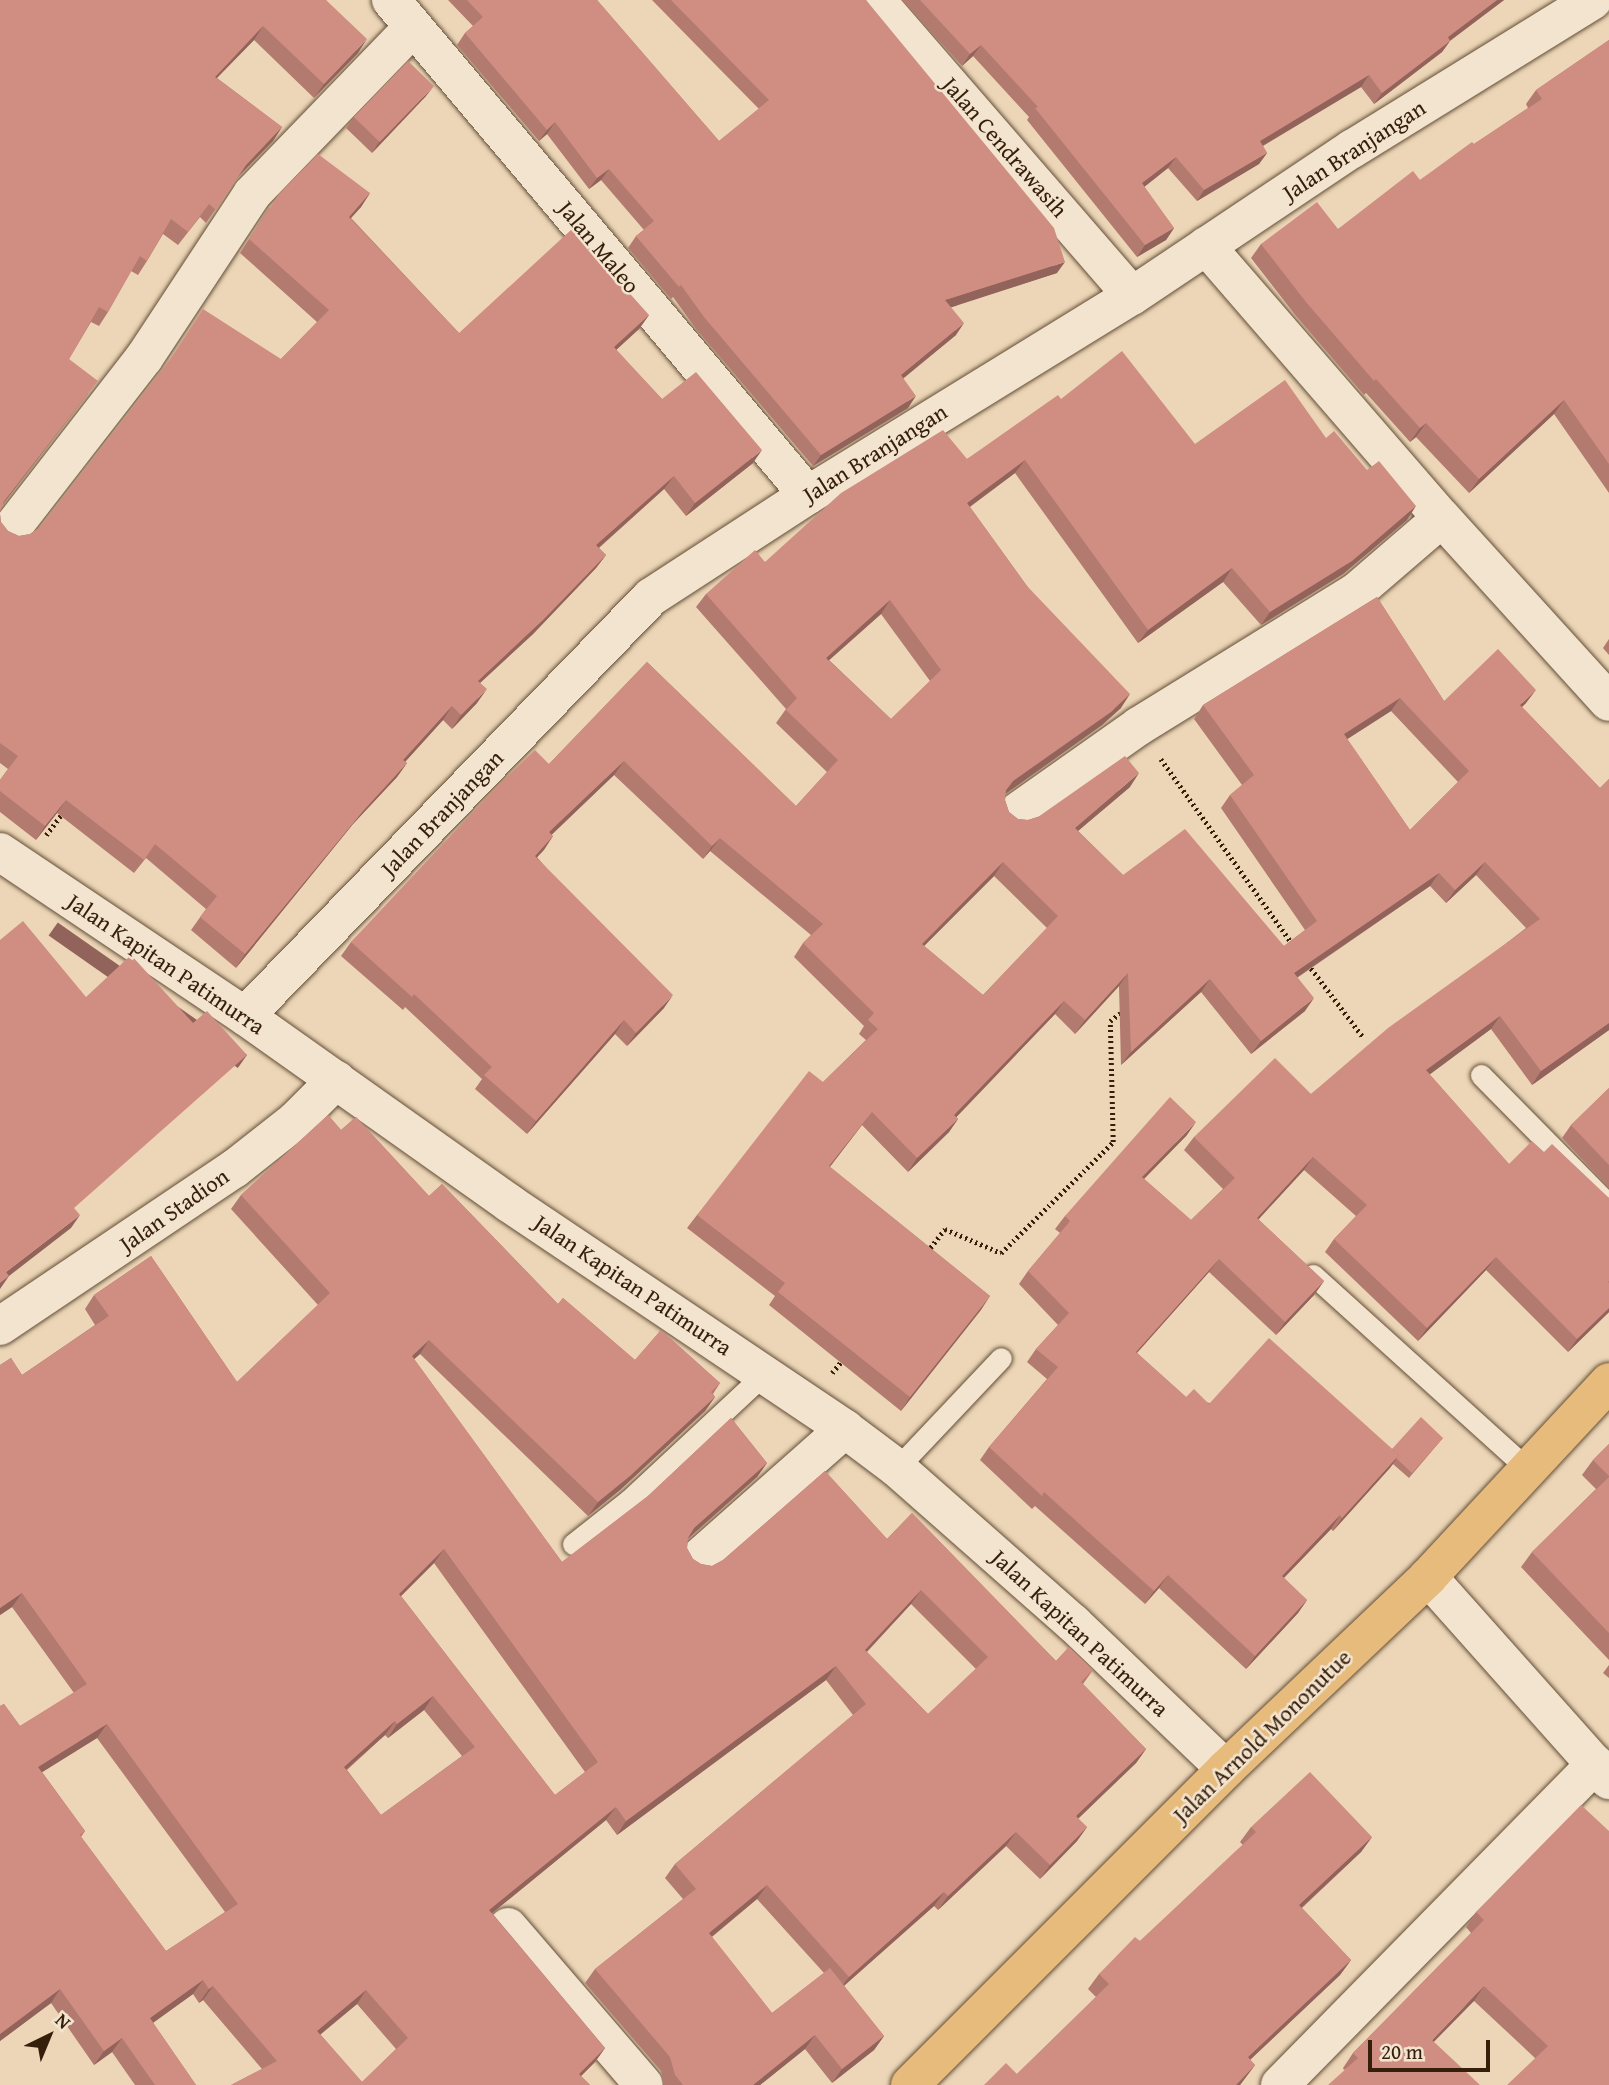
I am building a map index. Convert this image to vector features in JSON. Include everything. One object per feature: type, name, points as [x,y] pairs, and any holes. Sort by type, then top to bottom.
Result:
[{"type":"highway","name":"Jalan Arnold Mononutue","points":[[910,2085],[1226,1769],[1428,1577],[1609,1382]]},
{"type":"street","name":"Jalan Cendrawasih","points":[[876,0],[1132,296]]},
{"type":"street","name":"Jalan Branjangan","points":[[245,1016],[651,597],[808,495],[1132,296],[1352,149],[1576,5]]},
{"type":"street","points":[[12,528],[144,358],[252,194],[402,13]]},
{"type":"street","name":"Jalan Maleo","points":[[402,13],[808,495]]},
{"type":"street","points":[[1206,246],[1442,518],[1609,702]]},
{"type":"street","points":[[1017,813],[1139,726],[1356,592],[1442,518]]},
{"type":"street","name":"Jalan Kapitan Patimurra","points":[[8,860],[245,1016],[509,1203],[845,1429],[897,1468],[1073,1623],[1226,1769]]},
{"type":"street","name":"Jalan Stadion","points":[[0,1326],[234,1169],[296,1120],[336,1080]]},
{"type":"street","points":[[699,1558],[845,1429]]},
{"type":"street","points":[[1280,2085],[1602,1772],[1428,1577]]},
{"type":"street","points":[[508,1927],[644,2085]]},
{"type":"lane","points":[[1481,1075],[1609,1205]]},
{"type":"lane","points":[[1313,1275],[1528,1469]]},
{"type":"lane","points":[[897,1468],[1000,1358]]},
{"type":"lane","points":[[573,1544],[629,1500],[765,1373]]},
{"type":"path","points":[[1139,726],[1298,951]]},
{"type":"path","points":[[8,860],[70,803]]},
{"type":"path","points":[[1306,962],[1363,1037]]},
{"type":"path","points":[[920,1262],[946,1229],[1001,1253],[1113,1142],[1110,1021],[1132,1004]]},
{"type":"path","points":[[808,1404],[851,1349]]},
{"type":"building","points":[[0,0],[326,0],[367,39],[324,84],[263,26],[215,77],[282,127],[246,165],[216,210],[209,204],[188,232],[171,219],[147,261],[140,256],[108,312],[99,307],[69,359],[98,381],[4,501],[0,512]]},
{"type":"building","points":[[467,0],[597,0],[719,141],[769,100],[671,0],[866,0],[1054,228],[1065,262],[945,300],[964,323],[901,375],[916,396],[821,455],[704,317],[681,285],[679,287],[636,236],[654,221],[609,169],[597,178],[555,122],[547,130],[465,33],[483,17]]},
{"type":"building","points":[[920,0],[1497,0],[1448,37],[1450,41],[1382,93],[1369,75],[1260,141],[1267,153],[1204,190],[1176,157],[1142,183],[1174,228],[1145,245],[1035,108],[1038,107],[981,45],[970,54]]},
{"type":"building","points":[[1609,40],[1609,464],[1564,400],[1479,479],[1426,423],[1420,428],[1376,379],[1374,381],[1306,302],[1261,244],[1317,202],[1338,229],[1413,171],[1420,180],[1472,142],[1474,144],[1542,99],[1536,90]]},
{"type":"building","points":[[408,61],[434,86],[380,142],[354,117]]},
{"type":"building","points":[[318,154],[370,193],[349,217],[459,333],[572,229],[649,315],[614,347],[662,399],[696,372],[762,450],[695,503],[674,476],[596,545],[606,555],[543,620],[478,681],[487,689],[461,715],[452,706],[403,760],[407,763],[363,811],[245,954],[200,917],[217,896],[155,844],[144,860],[66,800],[45,826],[0,791],[0,780],[18,756],[0,743],[0,514],[1,522],[8,531],[19,536],[30,534],[39,528],[171,358],[203,309],[281,359],[329,310],[249,239],[279,194]]},
{"type":"building","points":[[1122,351],[1195,444],[1285,380],[1326,438],[1334,431],[1367,470],[1379,461],[1416,506],[1352,561],[1270,612],[1232,568],[1148,630],[1025,460],[967,503],[1027,586],[1130,694],[1111,712],[1013,781],[1006,790],[1005,800],[1009,812],[1018,819],[1038,817],[1125,756],[1139,773],[1075,828],[1123,875],[1185,829],[1284,946],[1317,921],[1230,795],[1254,775],[1203,705],[1377,597],[1444,701],[1498,649],[1536,690],[1520,705],[1600,788],[1609,779],[1609,1023],[1541,1071],[1500,1016],[1426,1070],[1509,1164],[1532,1141],[1544,1152],[1552,1144],[1609,1198],[1609,1308],[1577,1339],[1496,1257],[1427,1328],[1334,1239],[1367,1205],[1313,1157],[1257,1218],[1324,1281],[1285,1322],[1219,1259],[1136,1352],[1186,1397],[1194,1389],[1209,1404],[1269,1338],[1399,1455],[1342,1518],[1340,1515],[1282,1576],[1307,1600],[1255,1656],[1168,1575],[1154,1591],[1044,1492],[1042,1496],[989,1447],[1058,1367],[1036,1349],[1069,1313],[1028,1271],[1070,1221],[1065,1216],[1170,1097],[1196,1122],[1142,1177],[1191,1220],[1235,1178],[1194,1137],[1275,1058],[1311,1094],[1388,1028],[1540,919],[1485,862],[1455,890],[1439,873],[1294,973],[1314,998],[1261,1041],[1210,979],[1131,1052],[1128,973],[1085,1020],[1064,1001],[954,1115],[958,1119],[917,1158],[872,1112],[829,1166],[990,1296],[910,1397],[778,1292],[785,1283],[697,1215],[809,1071],[823,1082],[878,1029],[868,1020],[874,1013],[803,943],[823,924],[720,838],[712,846],[624,761],[549,832],[553,836],[535,856],[673,995],[636,1033],[624,1020],[536,1121],[484,1075],[492,1067],[414,994],[412,997],[351,942],[499,784],[535,750],[549,764],[647,662],[796,806],[838,760],[786,710],[797,698],[706,594],[755,550],[765,562],[841,493],[943,430],[967,459],[1058,395],[1061,399]],"holes":[[[890,600],[941,670],[891,719],[826,658]],[[1400,698],[1469,771],[1410,830],[1344,734]],[[1003,862],[1058,916],[983,995],[922,944]]]},
{"type":"building","points":[[23,921],[86,997],[131,955],[193,1023],[207,1011],[247,1055],[74,1208],[80,1215],[6,1272],[9,1276],[0,1283],[0,940]]},
{"type":"building","points":[[1609,1088],[1609,1165],[1571,1125]]},
{"type":"building","points":[[328,1115],[341,1130],[356,1117],[429,1196],[442,1184],[558,1304],[563,1298],[635,1360],[661,1330],[720,1383],[711,1392],[715,1397],[598,1502],[429,1340],[412,1356],[562,1562],[648,1496],[731,1418],[767,1463],[694,1528],[688,1538],[687,1548],[693,1559],[712,1566],[723,1560],[825,1471],[887,1539],[912,1513],[1056,1661],[1069,1647],[1093,1670],[1081,1682],[1146,1749],[1076,1816],[1087,1827],[1050,1865],[1016,1832],[948,1896],[944,1892],[849,1977],[767,1885],[709,1933],[772,2013],[830,1968],[884,2036],[842,2069],[815,2035],[753,2085],[683,2085],[675,2075],[670,2057],[595,1969],[696,1889],[675,1864],[866,1704],[836,1666],[626,1821],[616,1807],[489,1910],[605,2048],[579,2074],[590,2085],[231,2085],[277,2061],[213,1986],[209,1989],[203,1980],[150,2018],[196,2085],[155,2085],[122,2038],[104,2051],[60,1989],[0,2034],[0,1706],[4,1704],[20,1726],[87,1684],[22,1593],[0,1608],[0,1365],[11,1358],[22,1375],[109,1316],[94,1295],[151,1256],[237,1382],[330,1293],[241,1195]],"holes":[[[444,1549],[598,1762],[555,1795],[399,1594]],[[921,1590],[988,1657],[928,1714],[865,1650]],[[433,1696],[475,1747],[381,1815],[344,1767],[395,1721],[397,1724]],[[107,1724],[238,1904],[166,1951],[80,1835],[85,1831],[38,1767]],[[366,1990],[408,2038],[362,2082],[317,2031]]]},
{"type":"building","points":[[1421,1417],[1443,1438],[1412,1473],[1396,1458],[1399,1455],[1392,1449]]},
{"type":"building","points":[[1609,1444],[1609,1476],[1593,1460]]},
{"type":"building","points":[[1609,1477],[1609,1633],[1532,1552]]},
{"type":"building","points":[[1310,1772],[1372,1837],[1299,1905],[1351,1960],[1248,2057],[1255,2065],[1236,2085],[984,2085],[1006,2063],[1017,2074],[1109,1984],[1099,1974],[1135,1937],[1140,1941],[1256,1832],[1251,1827]]},
{"type":"building","points":[[1581,1805],[1609,1831],[1609,2085],[1507,2085],[1548,2046],[1484,1986],[1432,2040],[1480,2085],[1328,2085],[1358,2058],[1353,2053],[1484,1920],[1476,1912]]}]
